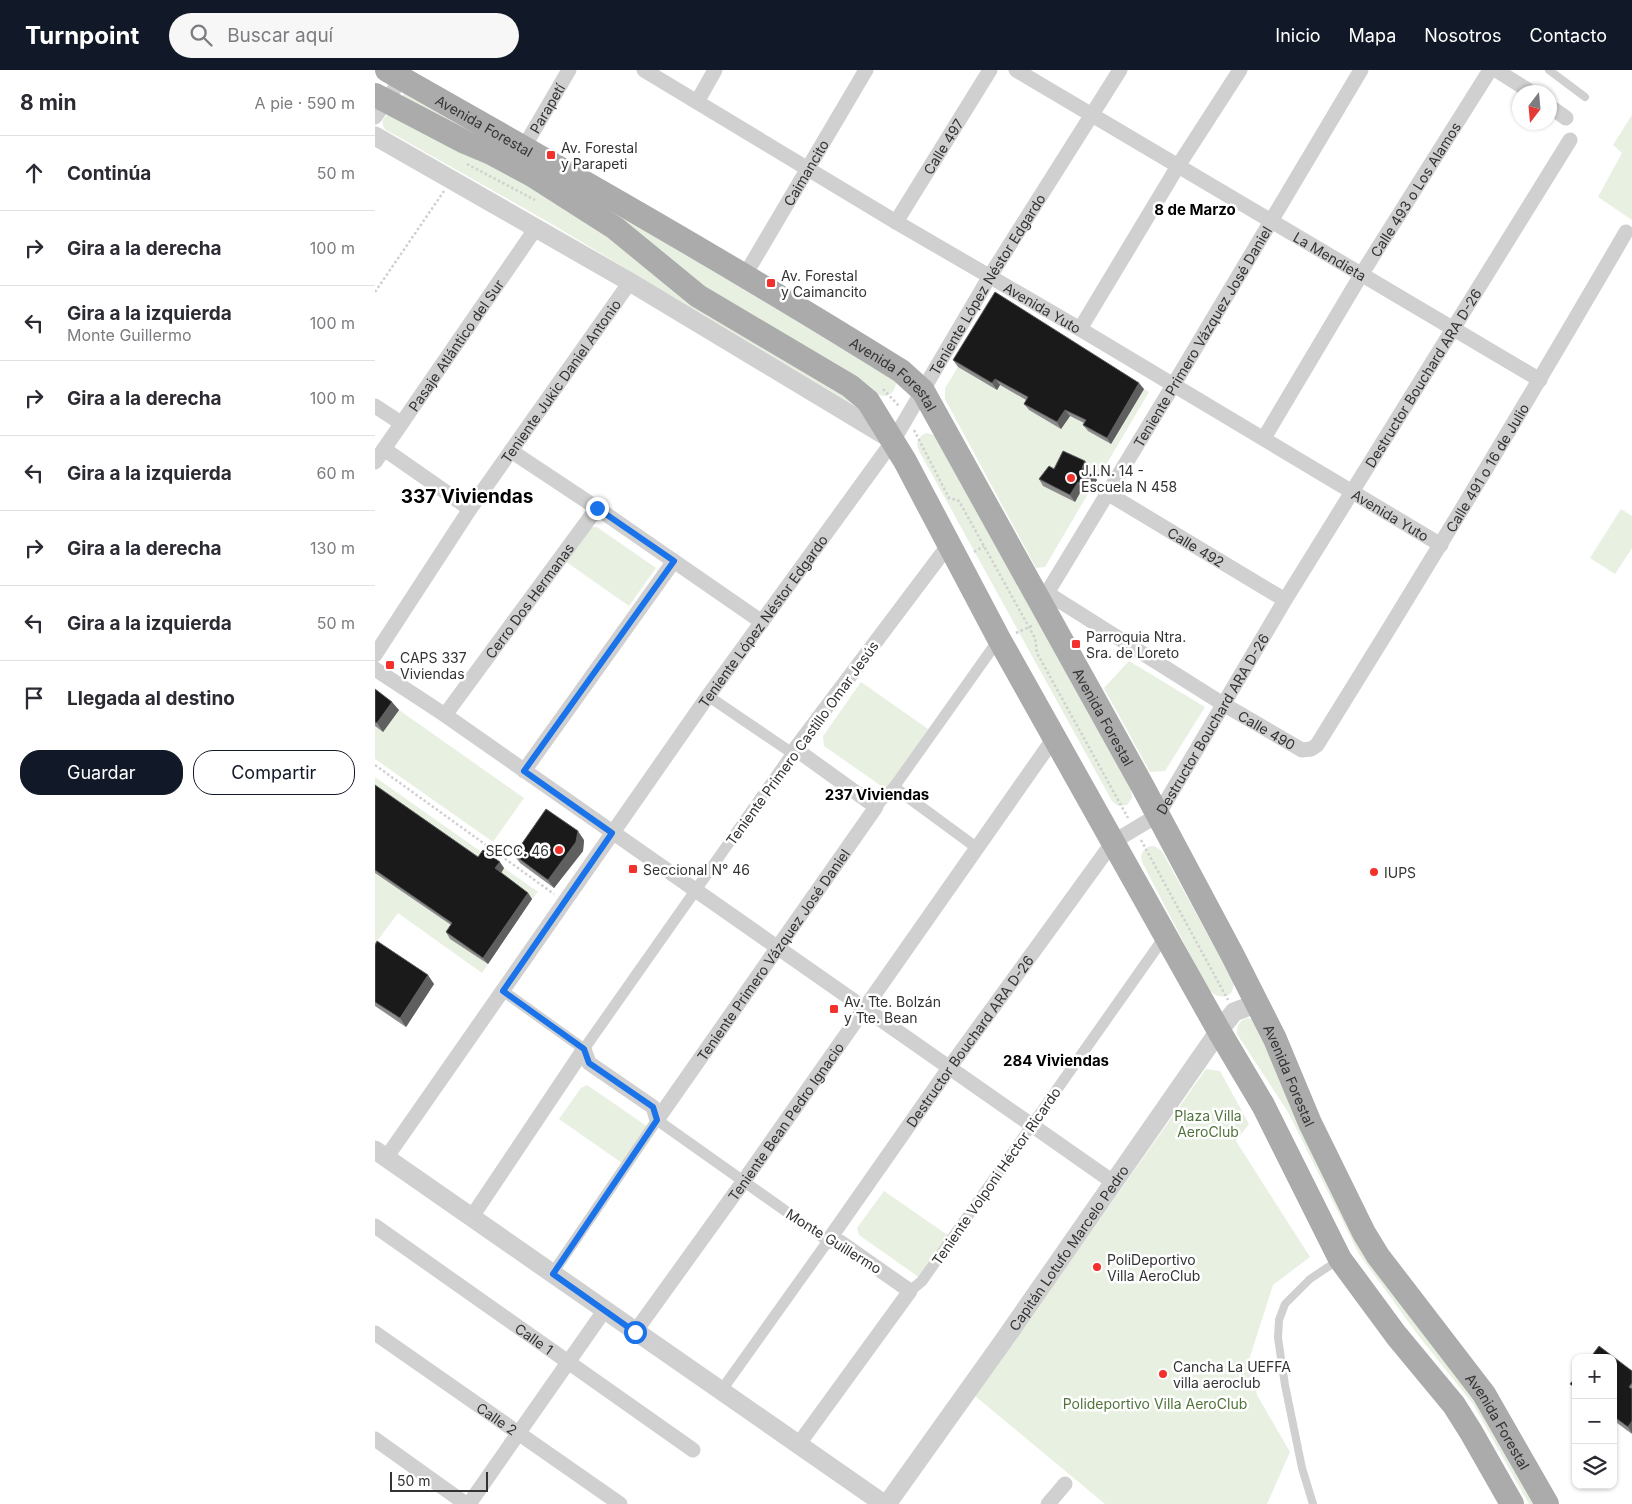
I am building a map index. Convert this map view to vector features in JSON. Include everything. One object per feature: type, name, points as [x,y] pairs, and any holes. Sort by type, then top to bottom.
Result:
[{"type":"main road","name":"Avenida Forestal","points":[[394,74],[524,146],[745,275],[901,371],[923,391],[1042,594],[1258,1003],[1310,1123],[1364,1233],[1378,1256],[1484,1394],[1547,1504]]},
{"type":"main road","name":"Avenida Forestal","points":[[379,104],[491,153],[532,175],[615,228],[698,296],[850,386],[868,401],[960,549],[1007,636],[1054,738],[1219,1031],[1263,1105],[1341,1258],[1396,1335],[1454,1405],[1513,1504]]},
{"type":"street","name":"Parapetí","points":[[524,146],[569,70]]},
{"type":"street","name":"Avenida Yuto","points":[[644,70],[896,222],[1174,384],[1441,545]]},
{"type":"street","points":[[697,102],[715,70]]},
{"type":"street","name":"Caimancito","points":[[745,275],[866,70]]},
{"type":"street","name":"Calle 497","points":[[896,222],[990,70]]},
{"type":"street","name":"La Mendieta","points":[[1016,70],[1540,380]]},
{"type":"street","name":"Teniente López Néstor Edgardo","points":[[381,1154],[503,991],[708,696],[893,441],[991,276],[1120,70]]},
{"type":"street","points":[[1080,329],[1178,166],[1239,70]]},
{"type":"street","name":"Teniente Primero Vázquez José Daniel","points":[[1042,594],[1174,384],[1361,70]]},
{"type":"street","name":"Calle 493 o Los Alamos","points":[[1264,438],[1361,275],[1490,70]]},
{"type":"street","points":[[1496,70],[1520,85]]},
{"type":"street","points":[[379,104],[394,74]]},
{"type":"street","points":[[1557,112],[1566,118]]},
{"type":"street","name":"Avenida Forestal","points":[[375,136],[630,282],[893,441]]},
{"type":"street","name":"Destructor Bouchard ARA D-26","points":[[721,1391],[949,1068],[1113,842],[1158,815],[1285,600],[1570,140]]},
{"type":"street","name":"Pasaje Atlántico del Sur","points":[[375,462],[536,228]]},
{"type":"street","name":"Calle 491 o 16 de Julio","points":[[1311,749],[1317,745],[1441,545],[1626,232]]},
{"type":"street","name":"Teniente Jukic Daniel Antonio","points":[[375,655],[470,509],[630,282]]},
{"type":"street","points":[[375,406],[401,424]]},
{"type":"street","points":[[384,449],[470,509]]},
{"type":"street","points":[[511,451],[762,622]]},
{"type":"street","name":"Calle 492","points":[[1107,493],[1285,600]]},
{"type":"street","name":"Cerro Dos Hermanas","points":[[445,715],[597,508]]},
{"type":"street","name":"Teniente Primero Castillo Omar Jesús","points":[[471,1218],[584,1049],[792,754],[960,549]]},
{"type":"street","points":[[524,771],[674,561]]},
{"type":"street","name":"Calle 490","points":[[1042,594],[1302,750],[1311,749]]},
{"type":"street","name":"Teniente Primero Vázquez José Daniel","points":[[553,1274],[657,1120],[876,806],[894,787],[1007,636]]},
{"type":"street","points":[[375,669],[445,715],[1113,1182]]},
{"type":"street","points":[[708,696],[792,754],[801,753],[876,806]]},
{"type":"street","name":"Teniente Bean Pedro Ignacio","points":[[635,1332],[743,1182],[1054,738]]},
{"type":"street","points":[[894,787],[977,848]]},
{"type":"street","name":"Teniente Volponi Héctor Ricardo","points":[[910,1291],[922,1281],[1165,936]]},
{"type":"street","name":"Monte Guillermo","points":[[503,991],[584,1049],[589,1063],[653,1107],[657,1120],[828,1241],[840,1242],[910,1291]]},
{"type":"street","points":[[1234,1012],[1258,1003]]},
{"type":"street","name":"Capitán Lotufo Marcelo Pedro","points":[[885,1504],[1004,1340],[1234,1012]]},
{"type":"street","points":[[381,1154],[604,1311],[885,1504]]},
{"type":"street","name":"Calle 1","points":[[375,1226],[693,1450]]},
{"type":"street","points":[[799,1445],[910,1291]]},
{"type":"street","points":[[375,1439],[468,1504],[604,1311]]},
{"type":"street","name":"Calle 2","points":[[375,1333],[620,1504]]},
{"type":"street","points":[[1048,1504],[1065,1484]]},
{"type":"lane","points":[[1549,70],[1585,97]]},
{"type":"lane","points":[[1313,1504],[1302,1468],[1285,1385],[1279,1338],[1279,1320],[1285,1304],[1309,1280],[1341,1258]]},
{"type":"path","points":[[460,160],[540,202]]},
{"type":"path","points":[[375,292],[452,180]]},
{"type":"path","points":[[892,398],[907,417],[949,498],[959,501],[985,546],[1035,638],[1037,653],[1234,1012]]},
{"type":"path","points":[[960,549],[985,546]]},
{"type":"path","points":[[1007,636],[1036,624]]},
{"type":"path","points":[[375,766],[565,902]]},
{"type":"green space","points":[[404,93],[561,179],[896,381],[894,390],[886,396],[877,395],[402,97]]},
{"type":"green space","points":[[388,115],[481,154],[843,389],[865,412],[550,223],[386,130],[382,122]]},
{"type":"green space","points":[[1632,115],[1632,220],[1598,197],[1622,153],[1613,145]]},
{"type":"green space","points":[[958,367],[997,390],[1000,385],[1032,404],[1061,428],[1070,416],[1091,426],[1111,444],[1144,389],[1149,392],[1097,480],[1087,475],[1044,486],[1075,502],[1082,489],[1089,492],[1045,567],[1036,568],[945,399],[945,388]]},
{"type":"green space","points":[[926,433],[935,435],[1131,789],[1132,798],[1127,805],[1118,806],[1112,801],[919,451],[918,441]]},
{"type":"green space","points":[[1621,509],[1632,516],[1632,548],[1615,574],[1590,558]]},
{"type":"green space","points":[[589,527],[597,527],[656,568],[629,606],[565,561]]},
{"type":"green space","points":[[1129,661],[1205,707],[1165,771],[1150,772],[1104,688]]},
{"type":"green space","points":[[861,682],[928,729],[887,790],[824,746],[823,736]]},
{"type":"green space","points":[[399,710],[524,798],[493,842],[375,759],[375,726],[383,732]]},
{"type":"green space","points":[[375,777],[487,856],[482,864],[375,789]]},
{"type":"green space","points":[[1150,846],[1154,846],[1162,851],[1234,983],[1232,992],[1227,996],[1216,995],[1207,987],[1143,864],[1142,854]]},
{"type":"green space","points":[[504,868],[538,892],[532,899],[500,875]]},
{"type":"green space","points":[[375,873],[457,929],[488,964],[482,973],[398,913],[375,944]]},
{"type":"green space","points":[[1247,1018],[1257,1020],[1284,1085],[1468,1388],[1534,1504],[1529,1504],[1473,1404],[1418,1335],[1359,1254],[1288,1112],[1237,1034],[1239,1024]]},
{"type":"green space","name":"Polideportivo Villa AeroClub","points":[[1206,1069],[1220,1071],[1249,1124],[1236,1141],[1310,1257],[1273,1285],[1249,1360],[1257,1395],[1290,1452],[1267,1504],[1105,1504],[975,1396]]},
{"type":"green space","points":[[587,1085],[648,1127],[622,1163],[559,1119],[581,1088]]},
{"type":"green space","points":[[884,1191],[949,1236],[920,1278],[859,1235],[857,1228]]},
{"type":"building","points":[[995,292],[1139,383],[1107,438],[1083,425],[1086,420],[1065,410],[1057,422],[1024,404],[1028,397],[995,379],[992,383],[953,360]]},
{"type":"building","name":"J.I.N. 14 - Escuela N 458","points":[[1063,451],[1085,461],[1082,468],[1092,474],[1085,486],[1078,482],[1070,495],[1039,479],[1049,466],[1054,469]]},
{"type":"building","points":[[375,689],[392,702],[377,723],[375,722]]},
{"type":"building","points":[[375,785],[478,857],[483,850],[500,862],[495,868],[528,893],[483,958],[446,932],[452,923],[375,870]]},
{"type":"building","points":[[546,809],[578,831],[576,842],[548,880],[514,855]]},
{"type":"building","points":[[377,941],[428,975],[400,1018],[375,1002],[375,945]]},
{"type":"building","points":[[1599,1346],[1610,1354],[1593,1354]]},
{"type":"building","points":[[1617,1360],[1632,1371],[1632,1383],[1629,1387],[1632,1389],[1632,1421],[1628,1427],[1617,1419]]},
{"type":"place","name":"Av. Forestal y Parapeti","points":[[551,155]]},
{"type":"place","name":"Av. Forestal y Caimancito","points":[[771,283]]},
{"type":"place","name":"J.I.N. 14 - Escuela N 458","points":[[1071,478]]},
{"type":"place","name":"Parroquia Ntra. Sra. de Loreto","points":[[1076,644]]},
{"type":"place","name":"CAPS 337 Viviendas","points":[[390,665]]},
{"type":"place","name":"SECC. 46","points":[[559,850]]},
{"type":"place","name":"Seccional N° 46","points":[[633,869]]},
{"type":"place","name":"IUPS","points":[[1374,872]]},
{"type":"place","name":"Av. Tte. Bolzán y Tte. Bean","points":[[834,1009]]},
{"type":"place","name":"PoliDeportivo Villa AeroClub","points":[[1097,1267]]},
{"type":"place","name":"Cancha La UEFFA villa aeroclub","points":[[1163,1374]]},
{"type":"district","name":"8 de Marzo","points":[[1195,209]]},
{"type":"district","name":"337 Viviendas","points":[[467,496]]},
{"type":"district","name":"237 Viviendas","points":[[877,794]]},
{"type":"district","name":"284 Viviendas","points":[[1056,1060]]},
{"type":"route","points":[[597,508],[674,561],[524,771],[612,833],[503,991],[584,1049],[589,1063],[653,1107],[657,1120],[553,1274],[635,1332]]},
{"type":"park label","name":"Plaza Villa AeroClub","points":[[1208,1124]]}]
